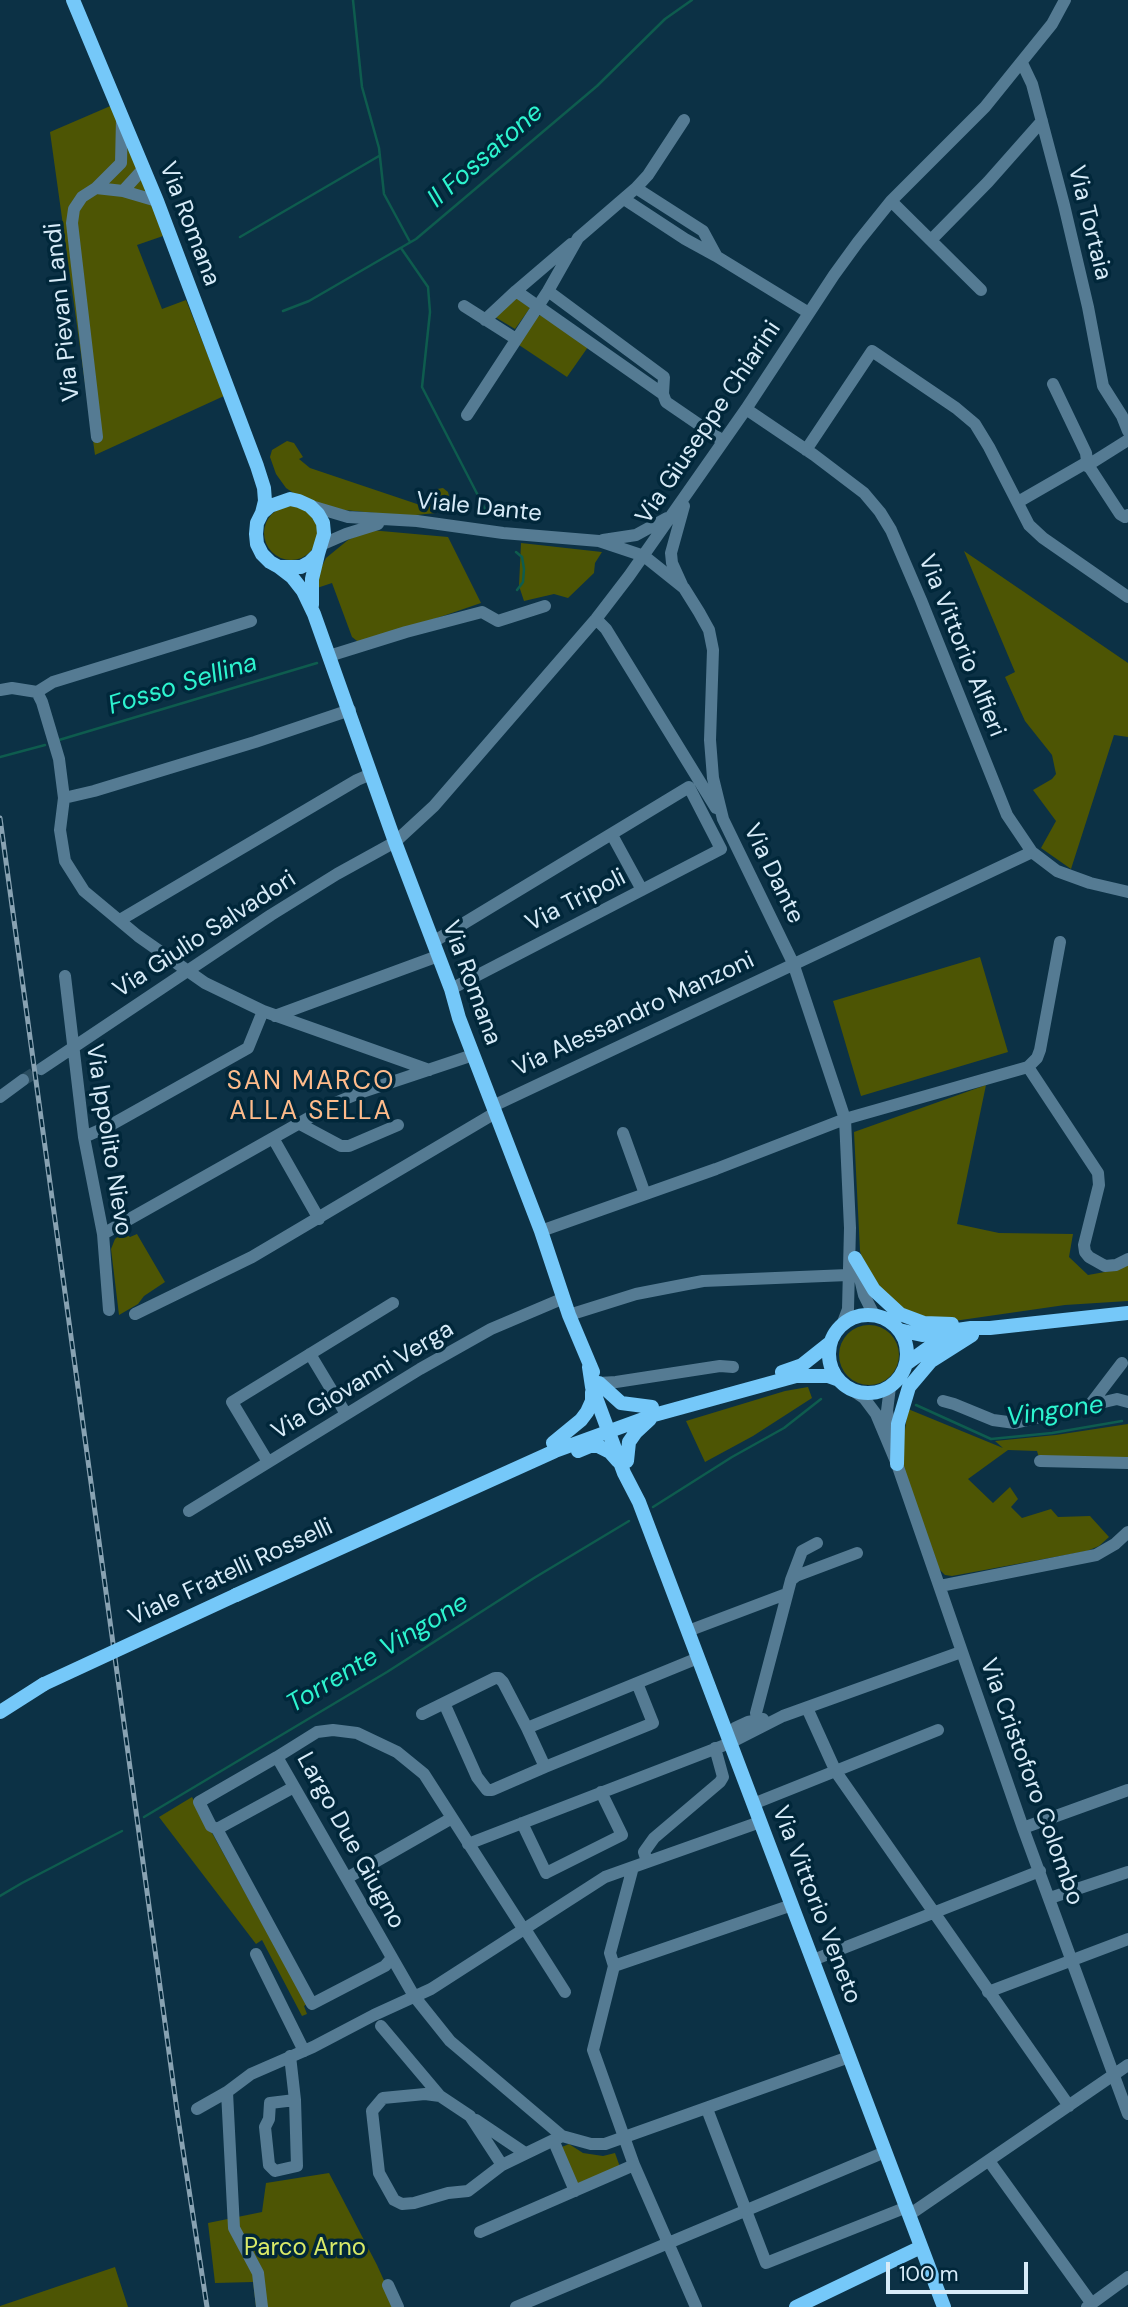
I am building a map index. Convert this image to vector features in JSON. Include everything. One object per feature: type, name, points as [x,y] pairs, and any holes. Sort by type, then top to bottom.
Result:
[{"type":"main road","name":"Via Romana","points":[[73,0],[121,119],[158,201],[257,466]]},
{"type":"main road","points":[[257,466],[275,488],[290,499],[310,506],[323,523],[324,534],[312,579],[313,614]]},
{"type":"main road","points":[[257,466],[265,502],[257,523],[257,544],[262,554],[292,577],[303,591],[313,614]]},
{"type":"main road","points":[[262,513],[270,506],[290,499]]},
{"type":"main road","points":[[279,567],[301,567],[310,562],[320,549]]},
{"type":"main road","name":"Via Romana","points":[[313,614],[451,989],[459,1018],[541,1231],[569,1315],[646,1520]]},
{"type":"main road","points":[[855,1258],[874,1290],[900,1314],[925,1323],[971,1331]]},
{"type":"main road","points":[[899,1330],[922,1335],[1128,1313]]},
{"type":"main road","points":[[874,1315],[892,1323],[899,1330],[906,1346],[906,1364],[890,1387],[869,1393],[843,1384],[830,1362],[831,1342],[842,1325],[851,1319],[874,1315]]},
{"type":"main road","points":[[906,1364],[931,1346],[971,1331]]},
{"type":"main road","points":[[897,1464],[898,1424],[909,1387],[930,1361],[971,1331]]},
{"type":"main road","name":"Viale Fratelli Rosselli","points":[[481,1484],[519,1458],[553,1443],[792,1369],[831,1342]]},
{"type":"main road","name":"Viale Fratelli Rosselli","points":[[653,1411],[796,1376],[828,1376],[843,1384]]},
{"type":"main road","points":[[503,1474],[590,1447],[604,1448],[623,1462],[629,1442],[653,1411],[621,1404],[595,1385],[587,1412],[553,1443]]},
{"type":"main road","name":"Viale Fratelli Rosselli","points":[[0,1704],[610,1426]]},
{"type":"main road","name":"Via Vittorio Veneto","points":[[646,1520],[944,2307]]},
{"type":"main road","points":[[0,1712],[44,1684]]},
{"type":"main road","points":[[802,2306],[921,2247]]},
{"type":"street","name":"Via Giuseppe Chiarini","points":[[395,842],[466,772],[596,619],[644,556],[858,242],[891,201],[985,107],[1052,24],[1065,0]]},
{"type":"street","name":"Via Tortaia","points":[[1022,63],[1032,84],[1042,121],[1088,307],[1102,386],[1122,416],[1128,431]]},
{"type":"street","points":[[121,119],[121,163],[144,168]]},
{"type":"street","points":[[485,320],[648,176],[684,120]]},
{"type":"street","points":[[931,240],[988,182],[1042,121]]},
{"type":"street","name":"Via Pievan Landi","points":[[97,437],[72,223],[74,209],[82,197],[96,188],[121,163]]},
{"type":"street","points":[[123,191],[144,168]]},
{"type":"street","points":[[96,188],[123,191],[158,201]]},
{"type":"street","points":[[636,188],[703,231],[716,256]]},
{"type":"street","points":[[624,199],[809,313]]},
{"type":"street","points":[[891,201],[981,290]]},
{"type":"street","points":[[467,415],[548,291],[578,238]]},
{"type":"street","points":[[516,291],[663,394]]},
{"type":"street","points":[[548,291],[664,377],[663,394],[666,402],[723,441]]},
{"type":"street","points":[[464,306],[516,339]]},
{"type":"street","points":[[806,450],[872,351],[975,424],[1029,525],[1043,538],[1128,597]]},
{"type":"street","points":[[1053,384],[1086,453],[1087,461],[1084,464]]},
{"type":"street","name":"Via Vittorio Alfieri","points":[[746,409],[864,493],[891,530],[1007,816],[1031,852],[1057,871],[1090,883],[1128,892]]},
{"type":"street","points":[[1018,502],[1128,440]]},
{"type":"street","points":[[1084,464],[1090,468],[1120,514],[1125,517],[1128,515]]},
{"type":"street","points":[[684,588],[672,564],[671,553],[688,492]]},
{"type":"street","name":"Viale Dante","points":[[310,506],[348,517],[418,521],[503,533],[599,541],[644,556]]},
{"type":"street","points":[[599,541],[636,535],[673,514]]},
{"type":"street","points":[[320,549],[353,531],[388,521]]},
{"type":"street","points":[[617,546],[628,559],[629,576]]},
{"type":"street","name":"Via Dante","points":[[644,556],[684,588],[709,631],[713,650],[709,740],[713,778],[723,819],[793,962],[845,1119],[850,1228],[848,1309],[842,1325]]},
{"type":"street","points":[[329,656],[482,612],[498,621],[545,606]]},
{"type":"street","points":[[596,619],[606,629],[723,819]]},
{"type":"street","points":[[0,690],[12,688],[37,692],[53,682],[251,621]]},
{"type":"street","points":[[37,692],[59,759],[64,798],[60,830],[65,861],[84,891],[138,936],[205,983],[269,1014],[429,1070]]},
{"type":"street","points":[[64,798],[232,749],[350,710]]},
{"type":"street","points":[[120,920],[371,774]]},
{"type":"street","name":"Via Tripoli","points":[[451,989],[721,849],[689,786],[612,835]]},
{"type":"street","points":[[84,1138],[248,1048],[269,1014],[435,949],[612,835],[642,890]]},
{"type":"street","name":"Via Giulio Salvadori","points":[[41,1069],[271,915],[395,842]]},
{"type":"street","name":"Via Alessandro Manzoni","points":[[135,1314],[252,1257],[319,1219],[494,1109],[793,962],[1031,852]]},
{"type":"street","points":[[541,1231],[845,1119],[1028,1067],[1037,1058],[1040,1050],[1060,942]]},
{"type":"street","name":"Via Ippolito Nievo","points":[[65,976],[84,1138],[103,1234],[109,1310]]},
{"type":"street","points":[[103,1234],[335,1103],[473,1055]]},
{"type":"street","points":[[1028,1067],[1098,1173],[1098,1188],[1084,1245],[1085,1252],[1105,1266],[1116,1265],[1128,1259]]},
{"type":"street","points":[[0,1097],[23,1080]]},
{"type":"street","points":[[298,1124],[341,1146],[349,1146],[398,1125]]},
{"type":"street","points":[[624,1133],[645,1194]]},
{"type":"street","points":[[272,1138],[319,1219]]},
{"type":"street","name":"Via Dante","points":[[850,1228],[864,1295],[874,1315]]},
{"type":"street","points":[[569,1315],[635,1294],[703,1281],[848,1275]]},
{"type":"street","name":"Via Giovanni Verga","points":[[189,1511],[420,1369],[491,1329],[564,1298]]},
{"type":"street","points":[[268,1462],[232,1402],[393,1303]]},
{"type":"street","points":[[310,1354],[346,1414]]},
{"type":"street","points":[[1090,1405],[1122,1363]]},
{"type":"street","points":[[595,1385],[720,1366],[733,1367]]},
{"type":"street","name":"Via Cristoforo Colombo","points":[[843,1384],[863,1398],[876,1415],[897,1464],[1023,1828],[1128,2114]]},
{"type":"street","name":"Via Cristoforo Colombo","points":[[890,1387],[887,1411],[897,1464]]},
{"type":"street","points":[[943,1401],[993,1420],[1015,1423],[1117,1399],[1128,1402]]},
{"type":"street","points":[[1040,1461],[1128,1463]]},
{"type":"street","points":[[940,1586],[1096,1555],[1115,1544],[1128,1532]]},
{"type":"street","points":[[757,1720],[756,1713],[786,1594],[802,1551],[817,1543]]},
{"type":"street","points":[[791,1580],[857,1553]]},
{"type":"street","points":[[688,1631],[786,1594]]},
{"type":"street","points":[[468,1844],[730,1742],[783,1716],[961,1652]]},
{"type":"street","points":[[527,1728],[698,1658]]},
{"type":"street","points":[[422,1714],[499,1678],[545,1767]]},
{"type":"street","points":[[444,1703],[477,1777],[487,1790],[653,1723],[637,1683]]},
{"type":"street","points":[[807,1708],[836,1772],[1069,2106]]},
{"type":"street","points":[[730,1742],[734,1728],[757,1720],[783,1716]]},
{"type":"street","name":"Largo Due Giugno","points":[[558,2139],[450,2041],[414,1997],[277,1756],[317,1732],[340,1730],[357,1733],[390,1748],[424,1774],[565,1992]]},
{"type":"street","points":[[753,1804],[938,1730]]},
{"type":"street","points":[[647,1861],[645,1852],[654,1838],[720,1782],[723,1777],[715,1748]]},
{"type":"street","points":[[277,1756],[199,1802],[211,1826],[217,1829],[313,2004],[385,1966],[392,1958]]},
{"type":"street","points":[[217,1829],[295,1787]]},
{"type":"street","points":[[1023,1828],[1128,1791]]},
{"type":"street","points":[[522,1823],[546,1873],[622,1835],[601,1792]]},
{"type":"street","points":[[347,1878],[452,1818]]},
{"type":"street","points":[[197,2109],[251,2074],[431,1989],[606,1877],[760,1822]]},
{"type":"street","points":[[633,1867],[610,1953],[614,1966],[593,2050],[634,2165],[696,2307]]},
{"type":"street","points":[[813,1960],[1040,1871]]},
{"type":"street","points":[[1050,1898],[1128,1872]]},
{"type":"street","points":[[614,1966],[792,1905]]},
{"type":"street","points":[[988,1992],[1128,1939]]},
{"type":"street","points":[[256,1954],[304,2050]]},
{"type":"street","points":[[381,2026],[439,2096],[525,2152]]},
{"type":"street","points":[[290,2056],[295,2100],[297,2166],[275,2171],[269,2165],[265,2127],[269,2119],[270,2103],[295,2100]]},
{"type":"street","points":[[439,2096],[425,2094],[383,2098],[372,2111],[379,2173],[394,2200],[402,2204],[468,2191],[502,2165],[525,2152],[558,2139],[605,2144],[849,2057]]},
{"type":"street","points":[[707,2109],[766,2263],[908,2211],[989,2161],[1128,2065]]},
{"type":"street","points":[[227,2092],[234,2228],[258,2273],[262,2307]]},
{"type":"street","points":[[470,2116],[502,2165]]},
{"type":"street","points":[[558,2139],[575,2191]]},
{"type":"street","points":[[516,2307],[885,2152]]},
{"type":"street","points":[[989,2161],[1089,2305],[1128,2277]]},
{"type":"street","points":[[480,2232],[634,2165]]},
{"type":"street","points":[[388,2285],[398,2307]]},
{"type":"green space","points":[[115,104],[163,236],[137,245],[162,309],[186,300],[224,396],[95,455],[50,132]]},
{"type":"green space","points":[[516,298],[530,308],[515,329],[495,317]]},
{"type":"green space","points":[[541,315],[588,347],[567,377],[519,345],[536,317]]},
{"type":"green space","points":[[287,441],[294,443],[303,457],[299,459],[310,468],[420,505],[440,496],[437,489],[443,488],[448,492],[450,500],[444,509],[436,513],[406,516],[334,509],[307,502],[286,488],[276,474],[270,457],[272,450]]},
{"type":"green space","points":[[291,506],[310,514],[318,533],[310,552],[291,560],[272,552],[264,533],[272,514]]},
{"type":"green space","points":[[370,530],[448,537],[481,603],[361,644],[352,637],[332,583],[317,588],[319,572],[326,558],[348,540]]},
{"type":"green space","points":[[521,543],[602,552],[595,563],[594,573],[568,598],[554,594],[524,601],[519,586]]},
{"type":"green space","points":[[964,551],[1128,663],[1128,737],[1114,735],[1071,869],[1041,848],[1056,821],[1033,790],[1056,774],[1052,755],[1025,721],[1005,677],[1015,672]]},
{"type":"green space","points":[[980,957],[1008,1052],[861,1096],[833,1001]]},
{"type":"green space","points":[[986,1085],[957,1224],[999,1233],[1073,1234],[1069,1257],[1088,1275],[1116,1270],[1128,1263],[1128,1301],[1065,1305],[954,1321],[913,1315],[884,1296],[865,1267],[860,1251],[854,1132]]},
{"type":"green space","points":[[126,1234],[130,1237],[137,1234],[165,1282],[144,1296],[138,1304],[119,1315],[111,1249],[115,1239]]},
{"type":"green space","points":[[869,1325],[890,1334],[899,1355],[890,1376],[869,1385],[848,1376],[839,1355],[848,1334]]},
{"type":"green space","points":[[808,1387],[812,1398],[753,1436],[705,1462],[686,1421],[785,1391]]},
{"type":"green space","points":[[908,1409],[1003,1448],[995,1441],[1128,1424],[1128,1459],[1040,1461],[1037,1451],[1008,1450],[968,1479],[993,1503],[1010,1487],[1018,1499],[1011,1507],[1022,1518],[1051,1509],[1058,1517],[1090,1516],[1109,1537],[1099,1546],[1087,1551],[952,1576],[945,1575],[939,1569],[902,1463],[900,1431],[905,1430]]},
{"type":"green space","points":[[192,1797],[307,2004],[304,2006],[307,2014],[302,2016],[262,1940],[256,1944],[159,1817]]},
{"type":"green space","points":[[569,2144],[583,2153],[603,2156],[615,2153],[620,2167],[576,2184],[557,2149]]},
{"type":"green space","name":"Parco Arno","points":[[329,2173],[396,2307],[256,2307],[253,2282],[215,2283],[208,2223],[262,2212],[266,2183]]},
{"type":"green space","points":[[115,2267],[128,2307],[0,2307],[0,2306]]},
{"type":"waterway","points":[[353,0],[362,87],[379,148],[384,194],[410,242]]},
{"type":"waterway","name":"Il Fossatone","points":[[283,311],[309,301],[416,239],[597,86],[665,19],[692,0]]},
{"type":"waterway","points":[[240,237],[379,156]]},
{"type":"waterway","name":"Fosso Sellina","points":[[401,248],[428,287],[430,312],[422,387],[486,511]]},
{"type":"waterway","name":"Fosso Sellina","points":[[516,552],[522,557],[524,569],[523,582],[517,590]]},
{"type":"waterway","name":"Fosso Sellina","points":[[59,740],[317,663]]},
{"type":"waterway","name":"Fosso Sellina","points":[[0,757],[45,745]]},
{"type":"waterway","name":"Vingone","points":[[653,1507],[784,1428],[821,1399]]},
{"type":"waterway","name":"Vingone","points":[[916,1405],[991,1439],[1052,1433],[1122,1421]]},
{"type":"waterway","name":"Torrente Vingone","points":[[144,1817],[387,1672],[629,1521]]},
{"type":"waterway","name":"Torrente Vingone","points":[[0,1896],[122,1831]]},
{"type":"tunnel","points":[[23,1080],[41,1069]]},
{"type":"railway","points":[[0,818],[178,2118],[207,2307]]},
{"type":"district","name":"SAN MARCO ALLA SELLA","points":[[311,1097]]}]
